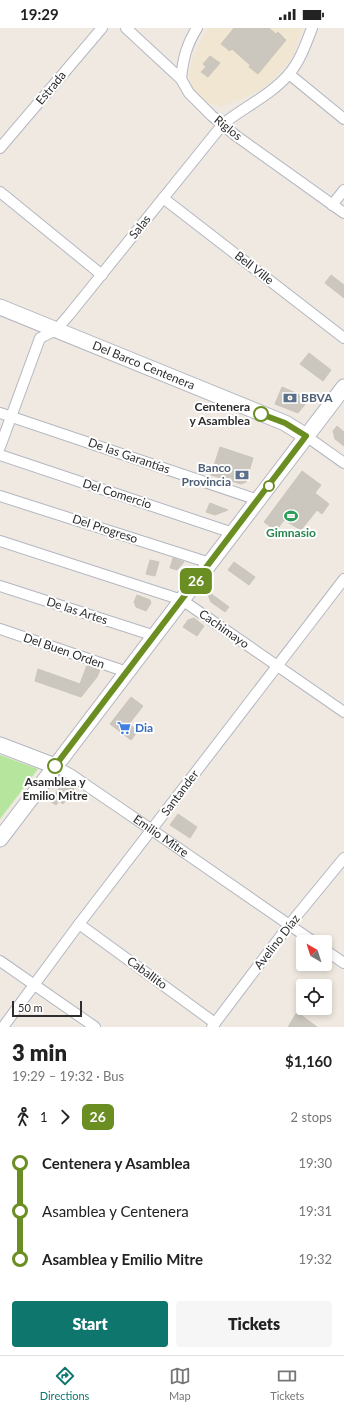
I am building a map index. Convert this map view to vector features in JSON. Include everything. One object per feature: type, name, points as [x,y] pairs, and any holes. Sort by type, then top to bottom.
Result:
[{"type":"main road","name":"Del Barco Centenera","points":[[0,307],[285,423],[306,436]]},
{"type":"main road","points":[[0,839],[344,388]]},
{"type":"main road","name":"Emilio Mitre","points":[[0,745],[55,766]]},
{"type":"street","name":"Estrada","points":[[0,148],[102,28]]},
{"type":"street","name":"Riglos","points":[[126,28],[181,79],[189,93],[201,106],[235,135],[344,213]]},
{"type":"street","points":[[181,79],[183,60],[188,43],[197,28]]},
{"type":"street","name":"Salas","points":[[0,446],[40,338],[56,330],[223,124],[236,113],[273,89],[289,74],[304,49],[312,28]]},
{"type":"street","points":[[289,74],[344,119]]},
{"type":"street","points":[[332,205],[344,190]]},
{"type":"street","points":[[0,192],[102,275]]},
{"type":"street","name":"Bell Ville","points":[[163,198],[344,338]]},
{"type":"street","name":"De las Garantías","points":[[0,413],[258,500]]},
{"type":"street","points":[[306,436],[344,463]]},
{"type":"street","name":"Del Comercio","points":[[0,455],[233,533]]},
{"type":"street","name":"Del Progreso","points":[[0,496],[210,563]]},
{"type":"street","name":"Cachimayo","points":[[0,541],[182,600],[344,712]]},
{"type":"street","name":"Santander","points":[[3,1027],[79,924],[344,579]]},
{"type":"street","name":"De las Artes","points":[[0,586],[155,636]]},
{"type":"street","name":"Del Buen Orden","points":[[0,629],[127,672]]},
{"type":"street","name":"Emilio Mitre","points":[[55,766],[70,774],[304,935]]},
{"type":"street","name":"Avelino Díaz","points":[[213,1025],[289,925],[344,858]]},
{"type":"street","name":"Caballito","points":[[79,924],[213,1025]]},
{"type":"street","points":[[332,954],[344,962]]},
{"type":"street","points":[[0,961],[95,1027]]},
{"type":"shaded area","points":[[209,28],[302,28],[294,54],[284,68],[267,85],[248,96],[221,106],[205,102],[195,94],[189,74],[192,60],[201,40]]},
{"type":"green space","points":[[0,755],[38,769],[0,819]]},
{"type":"building","points":[[234,28],[269,28],[276,34],[278,32],[286,40],[258,74],[232,49],[230,51],[221,44]]},
{"type":"building","points":[[210,56],[220,63],[208,77],[201,72],[206,67],[203,64]]},
{"type":"building","points":[[331,275],[344,285],[344,298],[325,283]]},
{"type":"building","points":[[309,353],[331,370],[323,381],[300,364]]},
{"type":"building","name":"BBVA","points":[[282,387],[298,394],[307,402],[298,413],[275,404]]},
{"type":"building","points":[[337,426],[344,432],[344,446],[335,439],[333,431]]},
{"type":"building","points":[[220,447],[253,458],[246,482],[241,484],[211,475]]},
{"type":"building","points":[[302,471],[321,485],[315,493],[329,504],[322,514],[317,510],[301,530],[284,520],[276,531],[264,522]]},
{"type":"building","points":[[210,503],[228,510],[215,515],[206,512]]},
{"type":"building","points":[[173,558],[184,562],[177,570],[170,568]]},
{"type":"building","points":[[150,560],[159,562],[155,576],[146,574]]},
{"type":"building","points":[[234,562],[255,577],[249,585],[228,570]]},
{"type":"building","points":[[206,590],[229,607],[225,612],[211,602]]},
{"type":"building","points":[[137,595],[150,600],[151,603],[146,611],[136,607],[134,602]]},
{"type":"building","points":[[194,618],[204,626],[197,636],[183,627],[188,620]]},
{"type":"building","points":[[87,665],[100,670],[97,677],[81,697],[35,681],[38,669],[80,684]]},
{"type":"building","points":[[131,697],[143,706],[129,724],[138,731],[131,740],[110,724]]},
{"type":"building","points":[[64,782],[74,789],[63,804],[59,801],[56,805],[50,801]]},
{"type":"building","points":[[178,814],[197,827],[190,838],[170,825]]},
{"type":"building","points":[[296,1014],[296,1015],[301,1015],[317,1027],[288,1027]]},
{"type":"bus line","name":"26","points":[[55,766],[306,436],[285,423],[261,414]]},
{"type":"place","name":"BBVA","points":[[290,398]]},
{"type":"place","name":"Centenera y Asamblea","points":[[261,414]]},
{"type":"place","name":"Banco Provincia","points":[[242,475]]},
{"type":"place","name":"Gimnasio","points":[[291,516]]},
{"type":"place","name":"Dia","points":[[124,728]]},
{"type":"place","name":"Asamblea y Emilio Mitre","points":[[55,766]]}]
